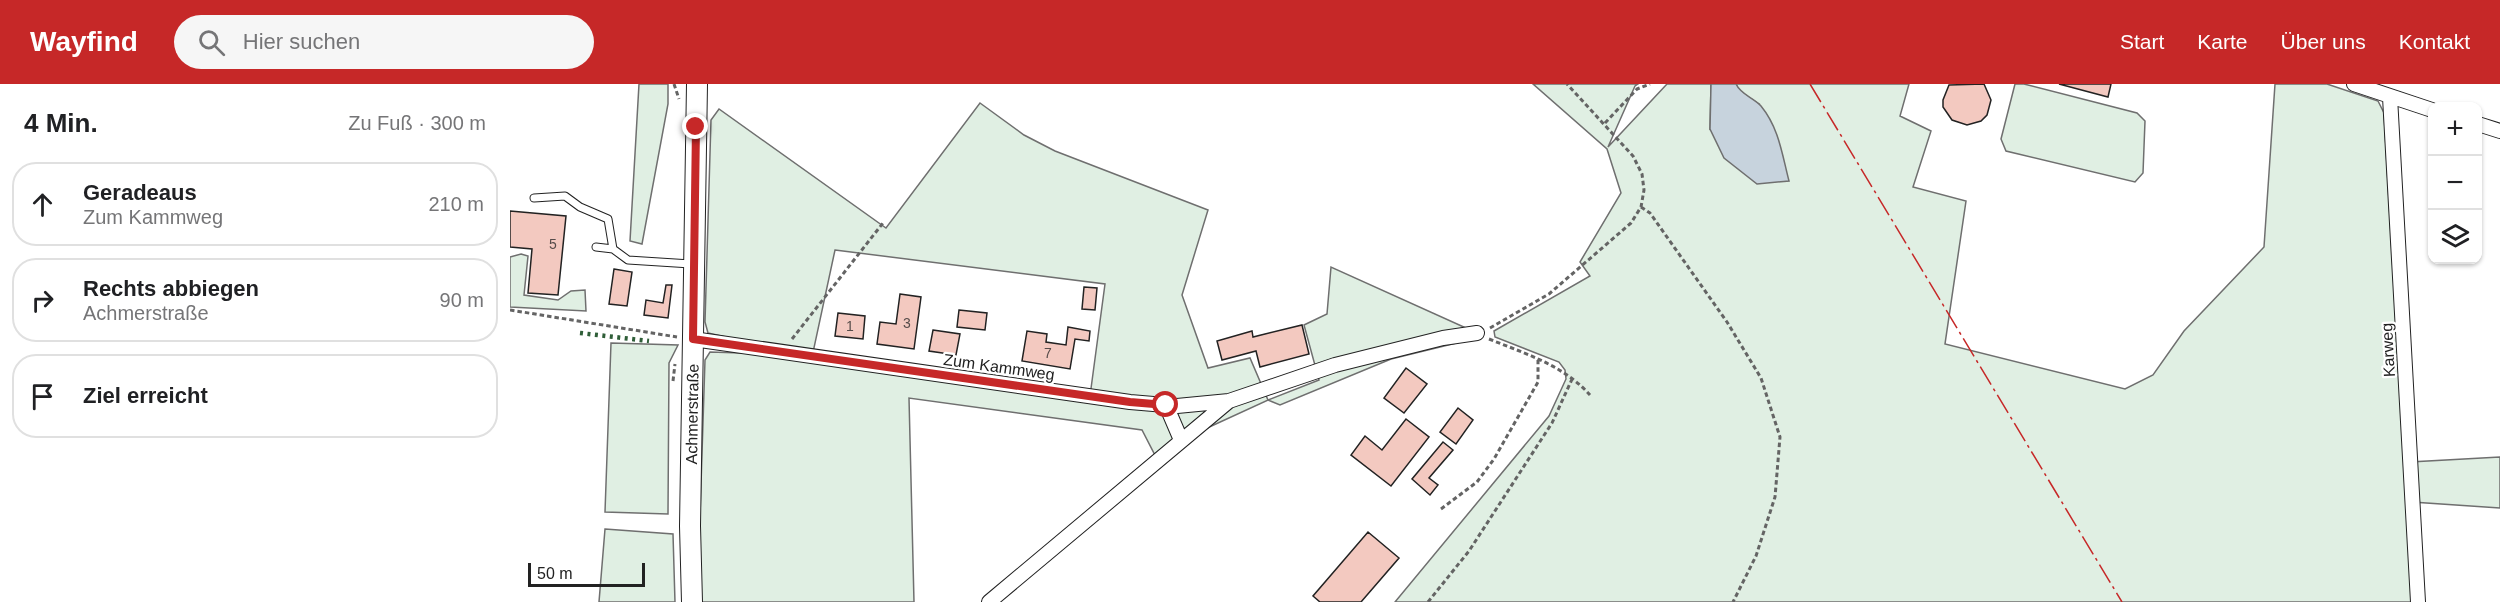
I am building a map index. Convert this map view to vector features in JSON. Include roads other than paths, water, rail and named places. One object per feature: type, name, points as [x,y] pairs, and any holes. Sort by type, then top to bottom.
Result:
[{"type":"street","name":"Achmerstraße","points":[[692,602],[690,526],[697,84]]},
{"type":"street","points":[[2354,84],[2428,108]]},
{"type":"street","name":"Karweg","points":[[2390,97],[2418,602]]},
{"type":"street","points":[[2482,125],[2500,131]]},
{"type":"street","name":"Zum Kammweg","points":[[693,339],[1120,401],[1166,405],[1229,401],[1335,365],[1443,338],[1477,333]]},
{"type":"street","points":[[989,602],[1229,401]]},
{"type":"street","points":[[1166,405],[1181,440]]},
{"type":"lane","points":[[534,198],[565,196],[580,207],[608,219],[613,249]]},
{"type":"lane","points":[[596,247],[613,249],[628,260],[693,264]]}]
